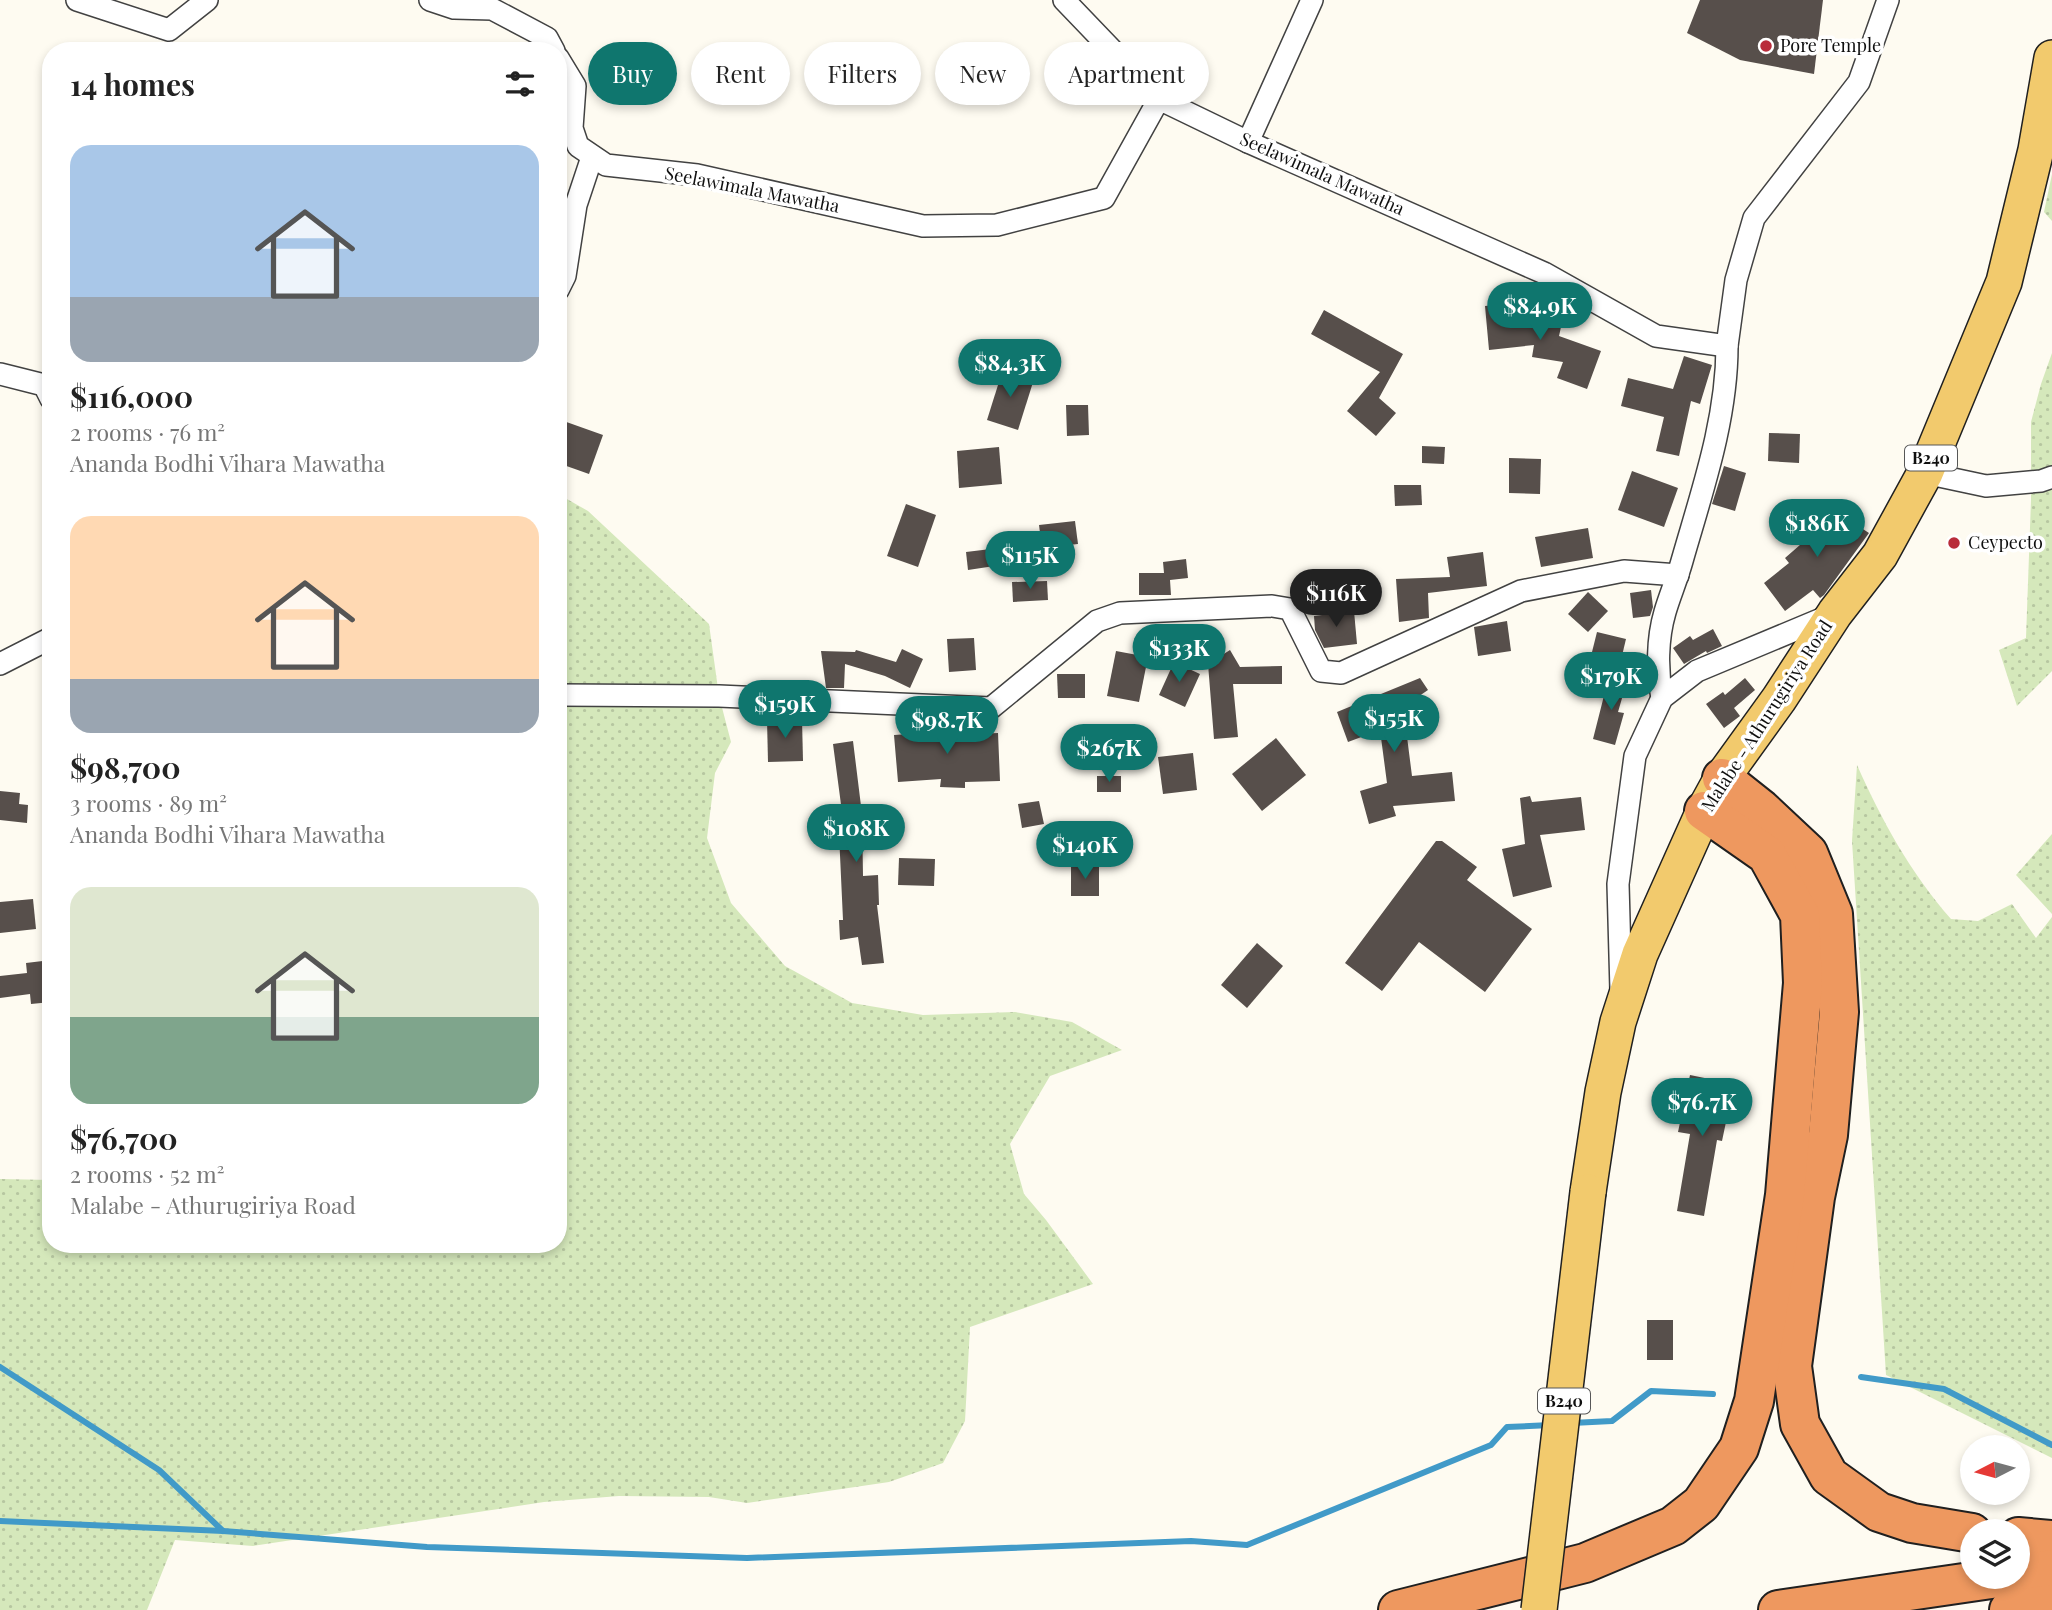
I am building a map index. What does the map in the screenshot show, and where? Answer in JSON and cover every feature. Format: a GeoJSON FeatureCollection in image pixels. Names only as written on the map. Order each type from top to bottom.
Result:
{"type":"FeatureCollection","features":[{"type":"Feature","properties":{"kind":"highway"},"geometry":{"type":"LineString","coordinates":[[1713,794],[1761,810],[1808,853],[1833,914],[1839,1012],[1828,1135],[1815,1197],[1793,1366],[1800,1424],[1829,1476],[1880,1512],[1912,1523],[1960,1531]]}},
{"type":"Feature","properties":{"kind":"highway"},"geometry":{"type":"LineString","coordinates":[[1398,1610],[1585,1563],[1673,1526],[1701,1504],[1739,1448],[1754,1401],[1785,1195],[1803,983],[1800,915],[1767,855],[1713,794]]}},
{"type":"Feature","properties":{"kind":"highway"},"geometry":{"type":"LineString","coordinates":[[2030,1538],[2052,1540]]}},
{"type":"Feature","properties":{"kind":"highway"},"geometry":{"type":"LineString","coordinates":[[2030,1573],[2052,1569]]}},
{"type":"Feature","properties":{"kind":"highway"},"geometry":{"type":"LineString","coordinates":[[1778,1610],[1960,1584]]}},
{"type":"Feature","properties":{"kind":"highway"},"geometry":{"type":"LineString","coordinates":[[2010,1610],[2052,1604]]}},
{"type":"Feature","properties":{"kind":"main road","name":"Malabe - Athurugiriya Road"},"geometry":{"type":"LineString","coordinates":[[1539,1610],[1588,1192],[1604,1092],[1622,1007],[1640,954],[1713,794],[1835,613],[1880,555],[1924,473],[2004,282],[2035,150],[2052,58]]}},
{"type":"Feature","properties":{"kind":"street"},"geometry":{"type":"LineString","coordinates":[[77,0],[169,30],[207,0]]}},
{"type":"Feature","properties":{"kind":"street"},"geometry":{"type":"LineString","coordinates":[[430,0],[454,8],[492,9],[547,38],[549,42]]}},
{"type":"Feature","properties":{"kind":"street"},"geometry":{"type":"LineString","coordinates":[[1064,0],[1104,42]]}},
{"type":"Feature","properties":{"kind":"street"},"geometry":{"type":"LineString","coordinates":[[1248,142],[1312,0]]}},
{"type":"Feature","properties":{"kind":"street"},"geometry":{"type":"LineString","coordinates":[[1662,698],[1657,673],[1664,615],[1716,443],[1736,280],[1754,218],[1859,82],[1888,0]]}},
{"type":"Feature","properties":{"kind":"street"},"geometry":{"type":"LineString","coordinates":[[567,73],[575,86],[572,128],[585,152],[567,263]]}},
{"type":"Feature","properties":{"kind":"street","name":"Seelawimala Mawatha"},"geometry":{"type":"LineString","coordinates":[[585,152],[607,165],[697,174],[923,226],[997,225],[1104,198],[1156,105]]}},
{"type":"Feature","properties":{"kind":"street","name":"Seelawimala Mawatha"},"geometry":{"type":"LineString","coordinates":[[1171,105],[1248,142],[1544,273],[1656,336],[1727,346]]}},
{"type":"Feature","properties":{"kind":"street"},"geometry":{"type":"LineString","coordinates":[[0,374],[42,384]]}},
{"type":"Feature","properties":{"kind":"street"},"geometry":{"type":"LineString","coordinates":[[1924,473],[1986,486],[2041,481],[2052,477]]}},
{"type":"Feature","properties":{"kind":"street"},"geometry":{"type":"LineString","coordinates":[[567,695],[719,696],[991,708],[1097,621],[1120,614],[1272,606],[1290,609],[1321,671],[1341,673],[1521,591],[1624,571],[1678,575]]}},
{"type":"Feature","properties":{"kind":"street"},"geometry":{"type":"LineString","coordinates":[[1622,1007],[1618,884],[1636,757],[1662,698],[1696,671],[1835,613]]}},
{"type":"Feature","properties":{"kind":"street"},"geometry":{"type":"LineString","coordinates":[[0,664],[42,643]]}},
{"type":"Feature","properties":{"kind":"green space"},"geometry":{"type":"Polygon","coordinates":[[[2052,174],[2052,221],[2044,212],[2052,174]]]}},
{"type":"Feature","properties":{"kind":"green space"},"geometry":{"type":"Polygon","coordinates":[[[2052,353],[2052,671],[2017,706],[1999,650],[2026,638],[2031,422],[2052,353]]]}},
{"type":"Feature","properties":{"kind":"green space"},"geometry":{"type":"Polygon","coordinates":[[[567,499],[588,511],[709,624],[719,696],[731,742],[715,773],[707,838],[731,903],[785,966],[852,1003],[923,1015],[1015,1012],[1072,1022],[1122,1050],[1050,1076],[1010,1144],[1024,1194],[1093,1284],[970,1327],[965,1421],[943,1463],[889,1482],[747,1503],[709,1497],[619,1496],[544,1502],[253,1546],[175,1540],[147,1610],[0,1610],[0,1179],[42,1180],[42,1253],[567,1253],[567,499]]]}},
{"type":"Feature","properties":{"kind":"green space"},"geometry":{"type":"Polygon","coordinates":[[[1857,765],[1898,845],[1951,919],[1978,921],[2012,904],[2036,938],[2052,917],[2052,1458],[2030,1447],[2030,1435],[2006,1435],[1886,1375],[1852,841],[1857,765]]]}},
{"type":"Feature","properties":{"kind":"green space"},"geometry":{"type":"Polygon","coordinates":[[[2052,834],[2052,914],[2016,875],[2052,834]]]}},
{"type":"Feature","properties":{"kind":"building","name":"Pore Temple"},"geometry":{"type":"Polygon","coordinates":[[[1700,0],[1823,0],[1814,74],[1740,60],[1687,33],[1700,0]]]}},
{"type":"Feature","properties":{"kind":"building"},"geometry":{"type":"Polygon","coordinates":[[[1523,302],[1526,322],[1561,327],[1559,336],[1601,351],[1587,389],[1557,378],[1563,362],[1532,357],[1534,345],[1489,350],[1485,306],[1523,302]]]}},
{"type":"Feature","properties":{"kind":"building"},"geometry":{"type":"Polygon","coordinates":[[[1324,310],[1403,354],[1379,398],[1396,413],[1376,436],[1347,411],[1380,372],[1311,334],[1324,310]]]}},
{"type":"Feature","properties":{"kind":"building"},"geometry":{"type":"Polygon","coordinates":[[[1684,356],[1712,365],[1700,404],[1691,401],[1679,456],[1656,451],[1664,417],[1621,406],[1628,378],[1673,389],[1684,356]]]}},
{"type":"Feature","properties":{"kind":"building"},"geometry":{"type":"Polygon","coordinates":[[[1003,369],[1034,379],[1018,430],[987,420],[1003,369]]]}},
{"type":"Feature","properties":{"kind":"building"},"geometry":{"type":"Polygon","coordinates":[[[1066,405],[1088,405],[1089,435],[1067,436],[1066,405]]]}},
{"type":"Feature","properties":{"kind":"building"},"geometry":{"type":"Polygon","coordinates":[[[567,422],[603,435],[589,474],[567,466],[567,422]]]}},
{"type":"Feature","properties":{"kind":"building"},"geometry":{"type":"Polygon","coordinates":[[[1769,433],[1800,434],[1799,463],[1768,461],[1769,433]]]}},
{"type":"Feature","properties":{"kind":"building"},"geometry":{"type":"Polygon","coordinates":[[[1422,446],[1445,447],[1444,464],[1422,463],[1422,446]]]}},
{"type":"Feature","properties":{"kind":"building"},"geometry":{"type":"Polygon","coordinates":[[[999,447],[1002,484],[959,488],[957,451],[999,447]]]}},
{"type":"Feature","properties":{"kind":"building"},"geometry":{"type":"Polygon","coordinates":[[[1509,458],[1541,459],[1540,494],[1509,493],[1509,458]]]}},
{"type":"Feature","properties":{"kind":"building"},"geometry":{"type":"Polygon","coordinates":[[[1724,466],[1746,473],[1735,511],[1712,504],[1724,466]]]}},
{"type":"Feature","properties":{"kind":"building"},"geometry":{"type":"Polygon","coordinates":[[[1632,471],[1678,488],[1664,527],[1618,510],[1632,471]]]}},
{"type":"Feature","properties":{"kind":"building"},"geometry":{"type":"Polygon","coordinates":[[[1394,485],[1421,485],[1422,505],[1395,506],[1394,485]]]}},
{"type":"Feature","properties":{"kind":"building"},"geometry":{"type":"Polygon","coordinates":[[[906,504],[936,515],[918,567],[887,556],[906,504]]]}},
{"type":"Feature","properties":{"kind":"building"},"geometry":{"type":"Polygon","coordinates":[[[1824,504],[1869,533],[1824,595],[1820,598],[1813,590],[1785,611],[1764,583],[1789,563],[1785,558],[1816,531],[1810,527],[1824,504]]]}},
{"type":"Feature","properties":{"kind":"building"},"geometry":{"type":"Polygon","coordinates":[[[1075,521],[1078,544],[1042,548],[1039,525],[1075,521]]]}},
{"type":"Feature","properties":{"kind":"building"},"geometry":{"type":"Polygon","coordinates":[[[1588,528],[1593,558],[1541,567],[1535,537],[1588,528]]]}},
{"type":"Feature","properties":{"kind":"building"},"geometry":{"type":"Polygon","coordinates":[[[999,548],[1001,565],[968,570],[966,552],[999,548]]]}},
{"type":"Feature","properties":{"kind":"building"},"geometry":{"type":"Polygon","coordinates":[[[1483,552],[1487,586],[1428,593],[1429,618],[1399,622],[1396,579],[1450,577],[1447,557],[1483,552]]]}},
{"type":"Feature","properties":{"kind":"building"},"geometry":{"type":"Polygon","coordinates":[[[1186,559],[1188,578],[1170,580],[1171,595],[1139,595],[1139,573],[1164,573],[1163,562],[1186,559]]]}},
{"type":"Feature","properties":{"kind":"building"},"geometry":{"type":"Polygon","coordinates":[[[1047,581],[1048,600],[1013,602],[1012,582],[1047,581]]]}},
{"type":"Feature","properties":{"kind":"building"},"geometry":{"type":"Polygon","coordinates":[[[1651,590],[1653,607],[1650,616],[1633,618],[1630,593],[1651,590]]]}},
{"type":"Feature","properties":{"kind":"building"},"geometry":{"type":"Polygon","coordinates":[[[1588,592],[1608,611],[1588,632],[1568,614],[1588,592]]]}},
{"type":"Feature","properties":{"kind":"building"},"geometry":{"type":"Polygon","coordinates":[[[1354,611],[1357,644],[1324,648],[1315,630],[1314,616],[1354,611]]]}},
{"type":"Feature","properties":{"kind":"building"},"geometry":{"type":"Polygon","coordinates":[[[1507,621],[1511,651],[1478,656],[1474,627],[1507,621]]]}},
{"type":"Feature","properties":{"kind":"building"},"geometry":{"type":"Polygon","coordinates":[[[1713,629],[1722,646],[1707,653],[1706,651],[1684,664],[1673,648],[1690,636],[1693,640],[1713,629]]]}},
{"type":"Feature","properties":{"kind":"building"},"geometry":{"type":"Polygon","coordinates":[[[1597,632],[1626,639],[1620,664],[1591,656],[1597,632]]]}},
{"type":"Feature","properties":{"kind":"building"},"geometry":{"type":"Polygon","coordinates":[[[974,638],[976,670],[949,672],[947,639],[974,638]]]}},
{"type":"Feature","properties":{"kind":"building"},"geometry":{"type":"Polygon","coordinates":[[[902,649],[923,659],[910,688],[885,676],[845,664],[844,688],[826,688],[821,651],[856,650],[896,662],[902,649]]]}},
{"type":"Feature","properties":{"kind":"building"},"geometry":{"type":"Polygon","coordinates":[[[1230,650],[1240,667],[1282,666],[1282,684],[1233,684],[1238,737],[1214,739],[1208,664],[1230,650]]]}},
{"type":"Feature","properties":{"kind":"building"},"geometry":{"type":"Polygon","coordinates":[[[1116,651],[1148,657],[1139,702],[1107,696],[1116,651]]]}},
{"type":"Feature","properties":{"kind":"building"},"geometry":{"type":"Polygon","coordinates":[[[1174,662],[1200,674],[1185,707],[1159,695],[1174,662]]]}},
{"type":"Feature","properties":{"kind":"building"},"geometry":{"type":"Polygon","coordinates":[[[1057,674],[1085,674],[1085,698],[1058,698],[1057,674]]]}},
{"type":"Feature","properties":{"kind":"building"},"geometry":{"type":"Polygon","coordinates":[[[1609,676],[1627,681],[1618,712],[1624,713],[1615,745],[1593,739],[1609,676]]]}},
{"type":"Feature","properties":{"kind":"building"},"geometry":{"type":"Polygon","coordinates":[[[1420,678],[1428,690],[1400,709],[1405,721],[1412,776],[1452,772],[1455,801],[1393,806],[1396,816],[1369,824],[1360,791],[1387,783],[1380,730],[1348,742],[1337,712],[1420,678]]]}},
{"type":"Feature","properties":{"kind":"building"},"geometry":{"type":"Polygon","coordinates":[[[1745,678],[1755,690],[1734,708],[1740,716],[1724,728],[1706,704],[1723,692],[1725,695],[1745,678]]]}},
{"type":"Feature","properties":{"kind":"building"},"geometry":{"type":"Polygon","coordinates":[[[923,718],[950,719],[951,735],[998,733],[1000,781],[965,782],[965,788],[940,787],[941,779],[898,782],[894,735],[924,733],[923,718]]]}},
{"type":"Feature","properties":{"kind":"building"},"geometry":{"type":"Polygon","coordinates":[[[802,719],[803,761],[768,762],[767,720],[802,719]]]}},
{"type":"Feature","properties":{"kind":"building"},"geometry":{"type":"Polygon","coordinates":[[[1066,735],[1086,736],[1087,758],[1065,757],[1066,735]]]}},
{"type":"Feature","properties":{"kind":"building"},"geometry":{"type":"Polygon","coordinates":[[[1276,738],[1306,775],[1262,811],[1232,774],[1276,738]]]}},
{"type":"Feature","properties":{"kind":"building"},"geometry":{"type":"Polygon","coordinates":[[[853,741],[862,814],[863,876],[878,875],[877,905],[884,963],[862,965],[858,937],[840,940],[839,920],[843,920],[838,812],[842,812],[833,744],[853,741]]]}},
{"type":"Feature","properties":{"kind":"building"},"geometry":{"type":"Polygon","coordinates":[[[1193,753],[1197,790],[1163,794],[1158,757],[1193,753]]]}},
{"type":"Feature","properties":{"kind":"building"},"geometry":{"type":"Polygon","coordinates":[[[1097,776],[1121,776],[1121,792],[1097,792],[1097,776]]]}},
{"type":"Feature","properties":{"kind":"building"},"geometry":{"type":"Polygon","coordinates":[[[0,791],[20,793],[19,804],[28,805],[27,823],[0,820],[0,791]]]}},
{"type":"Feature","properties":{"kind":"building"},"geometry":{"type":"Polygon","coordinates":[[[1530,796],[1532,802],[1581,797],[1585,830],[1540,835],[1552,887],[1513,897],[1502,849],[1525,844],[1520,798],[1530,796]]]}},
{"type":"Feature","properties":{"kind":"building"},"geometry":{"type":"Polygon","coordinates":[[[1039,801],[1044,824],[1022,828],[1018,804],[1039,801]]]}},
{"type":"Feature","properties":{"kind":"building"},"geometry":{"type":"Polygon","coordinates":[[[1436,841],[1442,841],[1477,867],[1467,880],[1532,929],[1485,992],[1419,942],[1382,991],[1345,963],[1436,841]]]}},
{"type":"Feature","properties":{"kind":"building"},"geometry":{"type":"Polygon","coordinates":[[[899,858],[935,859],[934,886],[898,885],[899,858]]]}},
{"type":"Feature","properties":{"kind":"building"},"geometry":{"type":"Polygon","coordinates":[[[1099,865],[1099,896],[1071,896],[1071,866],[1099,865]]]}},
{"type":"Feature","properties":{"kind":"building"},"geometry":{"type":"Polygon","coordinates":[[[33,899],[36,929],[0,933],[0,902],[33,899]]]}},
{"type":"Feature","properties":{"kind":"building"},"geometry":{"type":"Polygon","coordinates":[[[1257,943],[1283,966],[1247,1008],[1221,985],[1257,943]]]}},
{"type":"Feature","properties":{"kind":"building"},"geometry":{"type":"Polygon","coordinates":[[[42,961],[42,1003],[31,1004],[30,994],[0,998],[0,976],[27,973],[26,963],[42,961]]]}},
{"type":"Feature","properties":{"kind":"building"},"geometry":{"type":"Polygon","coordinates":[[[1690,1075],[1734,1084],[1722,1141],[1717,1140],[1704,1216],[1677,1211],[1690,1134],[1678,1132],[1690,1075]]]}},
{"type":"Feature","properties":{"kind":"building"},"geometry":{"type":"Polygon","coordinates":[[[1647,1320],[1673,1320],[1673,1360],[1647,1360],[1647,1320]]]}},
{"type":"Feature","properties":{"kind":"waterway"},"geometry":{"type":"LineString","coordinates":[[0,1367],[159,1470],[223,1531]]}},
{"type":"Feature","properties":{"kind":"waterway"},"geometry":{"type":"LineString","coordinates":[[1861,1377],[1944,1389],[2052,1445]]}},
{"type":"Feature","properties":{"kind":"waterway"},"geometry":{"type":"LineString","coordinates":[[1572,1423],[1612,1421],[1651,1391],[1713,1394]]}},
{"type":"Feature","properties":{"kind":"waterway"},"geometry":{"type":"LineString","coordinates":[[0,1521],[223,1531],[427,1547],[747,1558],[1191,1541],[1247,1545],[1491,1445],[1507,1427],[1551,1425]]}},
{"type":"Feature","properties":{"kind":"place","name":"Pore Temple"},"geometry":{"type":"Point","coordinates":[1766,46]}},
{"type":"Feature","properties":{"kind":"place","name":"Ceypecto"},"geometry":{"type":"Point","coordinates":[1954,543]}}]}
